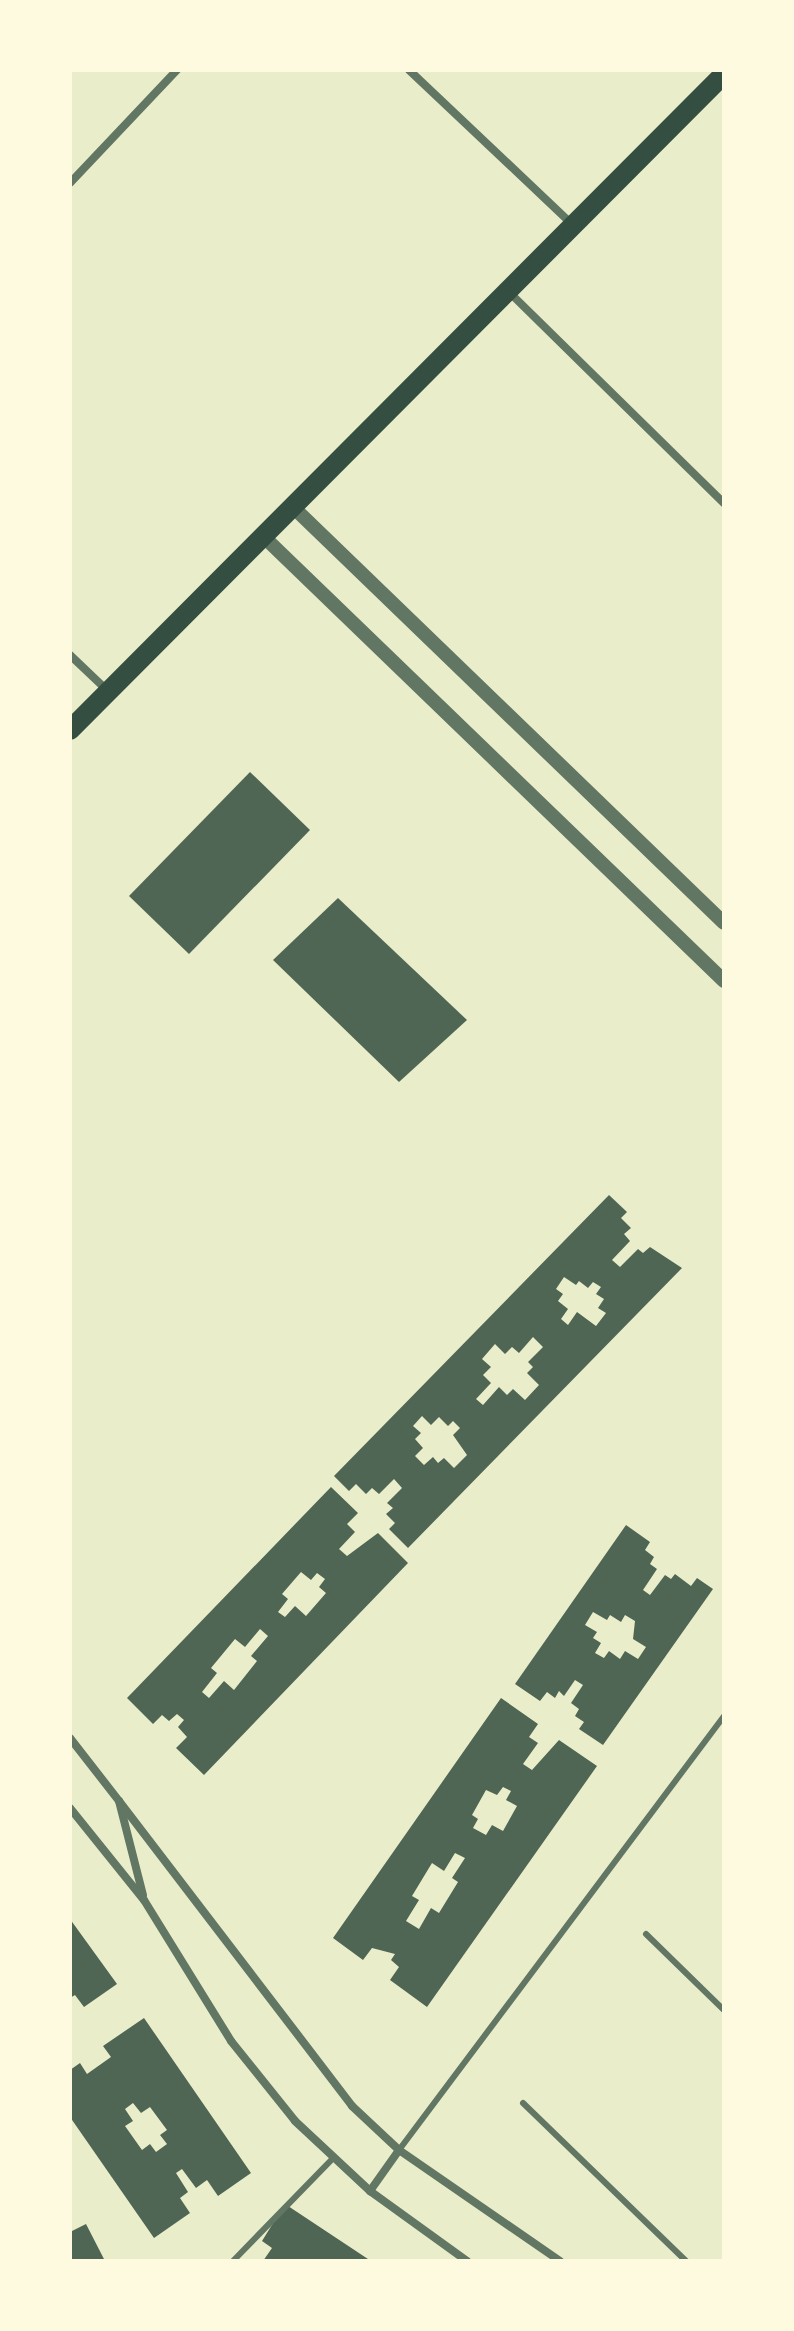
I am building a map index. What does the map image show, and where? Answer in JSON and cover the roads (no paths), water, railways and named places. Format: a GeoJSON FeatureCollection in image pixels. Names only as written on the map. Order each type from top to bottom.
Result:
{"type":"FeatureCollection","features":[{"type":"Feature","properties":{"kind":"main road"},"geometry":{"type":"LineString","coordinates":[[70,730],[573,225],[721,83]]}},
{"type":"Feature","properties":{"kind":"street"},"geometry":{"type":"LineString","coordinates":[[70,183],[177,70]]}},
{"type":"Feature","properties":{"kind":"street"},"geometry":{"type":"LineString","coordinates":[[409,70],[573,225]]}},
{"type":"Feature","properties":{"kind":"street"},"geometry":{"type":"LineString","coordinates":[[508,291],[724,503]]}},
{"type":"Feature","properties":{"kind":"street"},"geometry":{"type":"LineString","coordinates":[[292,506],[724,923]]}},
{"type":"Feature","properties":{"kind":"street"},"geometry":{"type":"LineString","coordinates":[[262,535],[724,981]]}},
{"type":"Feature","properties":{"kind":"street"},"geometry":{"type":"LineString","coordinates":[[70,655],[108,691]]}},
{"type":"Feature","properties":{"kind":"street"},"geometry":{"type":"LineString","coordinates":[[70,1738],[352,2106],[399,2150],[560,2261]]}},
{"type":"Feature","properties":{"kind":"street"},"geometry":{"type":"LineString","coordinates":[[119,1801],[144,1900]]}},
{"type":"Feature","properties":{"kind":"street"},"geometry":{"type":"LineString","coordinates":[[70,1808],[144,1900],[231,2041],[295,2121],[370,2191],[467,2261]]}},
{"type":"Feature","properties":{"kind":"street"},"geometry":{"type":"LineString","coordinates":[[370,2191],[399,2150]]}},
{"type":"Feature","properties":{"kind":"lane"},"geometry":{"type":"LineString","coordinates":[[399,2150],[724,1716]]}},
{"type":"Feature","properties":{"kind":"lane"},"geometry":{"type":"LineString","coordinates":[[646,1934],[724,2010]]}},
{"type":"Feature","properties":{"kind":"lane"},"geometry":{"type":"LineString","coordinates":[[523,2103],[686,2261]]}},
{"type":"Feature","properties":{"kind":"lane"},"geometry":{"type":"LineString","coordinates":[[233,2261],[334,2157]]}}]}
